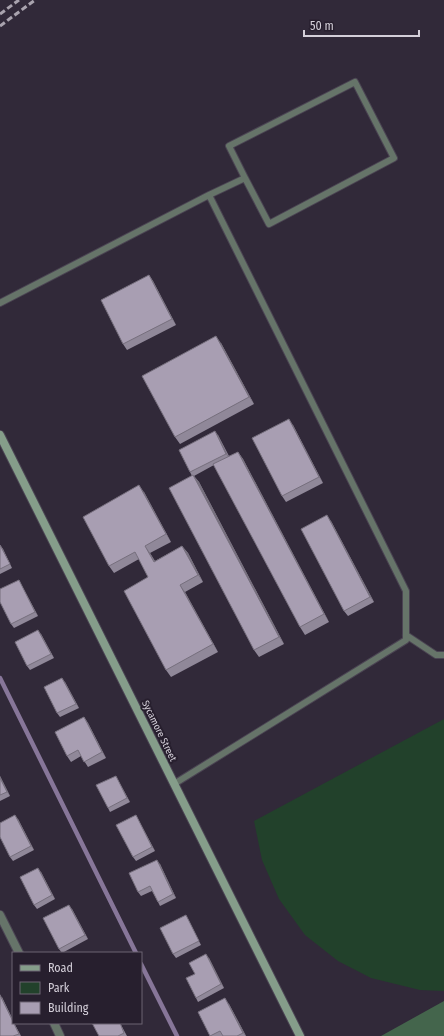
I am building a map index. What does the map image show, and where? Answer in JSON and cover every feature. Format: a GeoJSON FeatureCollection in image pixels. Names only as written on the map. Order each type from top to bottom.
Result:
{"type":"FeatureCollection","features":[{"type":"Feature","properties":{"kind":"street","name":"Sycamore Street"},"geometry":{"type":"LineString","coordinates":[[0,435],[300,1036]]}},
{"type":"Feature","properties":{"kind":"street"},"geometry":{"type":"LineString","coordinates":[[0,915],[18,952]]}},
{"type":"Feature","properties":{"kind":"street"},"geometry":{"type":"LineString","coordinates":[[54,1024],[60,1036]]}},
{"type":"Feature","properties":{"kind":"lane"},"geometry":{"type":"LineString","coordinates":[[355,82],[394,158],[269,224],[245,178],[229,146],[355,82]]}},
{"type":"Feature","properties":{"kind":"lane"},"geometry":{"type":"LineString","coordinates":[[0,303],[209,195],[245,178]]}},
{"type":"Feature","properties":{"kind":"lane"},"geometry":{"type":"LineString","coordinates":[[174,784],[406,640],[406,590],[209,195]]}},
{"type":"Feature","properties":{"kind":"lane"},"geometry":{"type":"LineString","coordinates":[[406,634],[436,655],[444,655]]}},
{"type":"Feature","properties":{"kind":"green space"},"geometry":{"type":"Polygon","coordinates":[[[444,719],[444,991],[420,990],[371,978],[338,961],[305,935],[279,899],[262,860],[254,821],[444,719]]]}},
{"type":"Feature","properties":{"kind":"green space"},"geometry":{"type":"Polygon","coordinates":[[[444,1001],[444,1036],[381,1036],[444,1001]]]}},
{"type":"Feature","properties":{"kind":"building"},"geometry":{"type":"Polygon","coordinates":[[[149,275],[172,319],[123,344],[101,300],[149,275]]]}},
{"type":"Feature","properties":{"kind":"building"},"geometry":{"type":"Polygon","coordinates":[[[216,336],[249,397],[175,437],[142,376],[216,336]]]}},
{"type":"Feature","properties":{"kind":"building"},"geometry":{"type":"Polygon","coordinates":[[[289,419],[319,477],[282,496],[252,438],[289,419]]]}},
{"type":"Feature","properties":{"kind":"building"},"geometry":{"type":"Polygon","coordinates":[[[215,431],[226,454],[190,472],[179,450],[215,431]]]}},
{"type":"Feature","properties":{"kind":"building"},"geometry":{"type":"Polygon","coordinates":[[[238,452],[324,614],[300,627],[213,464],[238,452]]]}},
{"type":"Feature","properties":{"kind":"building"},"geometry":{"type":"Polygon","coordinates":[[[193,475],[279,637],[254,650],[169,488],[193,475]]]}},
{"type":"Feature","properties":{"kind":"building"},"geometry":{"type":"Polygon","coordinates":[[[139,485],[166,534],[145,546],[154,562],[182,546],[198,575],[180,585],[213,644],[166,670],[124,591],[148,577],[135,552],[109,566],[83,517],[139,485]]]}},
{"type":"Feature","properties":{"kind":"building"},"geometry":{"type":"Polygon","coordinates":[[[327,515],[370,597],[344,611],[301,529],[327,515]]]}},
{"type":"Feature","properties":{"kind":"building"},"geometry":{"type":"Polygon","coordinates":[[[0,545],[10,564],[0,569],[0,545]]]}},
{"type":"Feature","properties":{"kind":"building"},"geometry":{"type":"Polygon","coordinates":[[[19,580],[35,612],[11,624],[0,602],[0,589],[19,580]]]}},
{"type":"Feature","properties":{"kind":"building"},"geometry":{"type":"Polygon","coordinates":[[[38,630],[51,654],[27,666],[15,642],[38,630]]]}},
{"type":"Feature","properties":{"kind":"building"},"geometry":{"type":"Polygon","coordinates":[[[62,678],[76,704],[57,713],[44,687],[62,678]]]}},
{"type":"Feature","properties":{"kind":"building"},"geometry":{"type":"Polygon","coordinates":[[[84,717],[102,752],[84,762],[78,750],[67,756],[55,732],[84,717]]]}},
{"type":"Feature","properties":{"kind":"building"},"geometry":{"type":"Polygon","coordinates":[[[116,776],[127,798],[108,808],[96,785],[116,776]]]}},
{"type":"Feature","properties":{"kind":"building"},"geometry":{"type":"Polygon","coordinates":[[[0,778],[7,792],[0,795],[0,778]]]}},
{"type":"Feature","properties":{"kind":"building"},"geometry":{"type":"Polygon","coordinates":[[[15,815],[31,846],[10,857],[0,837],[0,823],[15,815]]]}},
{"type":"Feature","properties":{"kind":"building"},"geometry":{"type":"Polygon","coordinates":[[[136,815],[152,847],[133,857],[116,825],[136,815]]]}},
{"type":"Feature","properties":{"kind":"building"},"geometry":{"type":"Polygon","coordinates":[[[157,860],[173,894],[158,902],[150,886],[138,892],[129,873],[157,860]]]}},
{"type":"Feature","properties":{"kind":"building"},"geometry":{"type":"Polygon","coordinates":[[[38,868],[52,895],[34,905],[20,877],[38,868]]]}},
{"type":"Feature","properties":{"kind":"building"},"geometry":{"type":"Polygon","coordinates":[[[69,905],[85,935],[59,949],[43,918],[69,905]]]}},
{"type":"Feature","properties":{"kind":"building"},"geometry":{"type":"Polygon","coordinates":[[[186,915],[199,941],[173,954],[160,928],[186,915]]]}},
{"type":"Feature","properties":{"kind":"building"},"geometry":{"type":"Polygon","coordinates":[[[206,954],[221,984],[196,998],[186,978],[195,974],[189,963],[206,954]]]}},
{"type":"Feature","properties":{"kind":"building"},"geometry":{"type":"Polygon","coordinates":[[[0,995],[12,1020],[12,1024],[14,1024],[19,1034],[13,1036],[0,1036],[0,995]]]}},
{"type":"Feature","properties":{"kind":"building"},"geometry":{"type":"Polygon","coordinates":[[[225,998],[243,1033],[237,1036],[223,1036],[220,1031],[210,1036],[198,1012],[225,998]]]}},
{"type":"Feature","properties":{"kind":"building"},"geometry":{"type":"Polygon","coordinates":[[[93,1024],[120,1024],[124,1033],[118,1036],[99,1036],[93,1024]]]}},
{"type":"Feature","properties":{"kind":"waterway"},"geometry":{"type":"LineString","coordinates":[[0,678],[136,952]]}},
{"type":"Feature","properties":{"kind":"waterway"},"geometry":{"type":"LineString","coordinates":[[142,966],[177,1036]]}},
{"type":"Feature","properties":{"kind":"railway"},"geometry":{"type":"LineString","coordinates":[[0,14],[19,0]]}},
{"type":"Feature","properties":{"kind":"railway"},"geometry":{"type":"LineString","coordinates":[[0,26],[35,0]]}}]}
